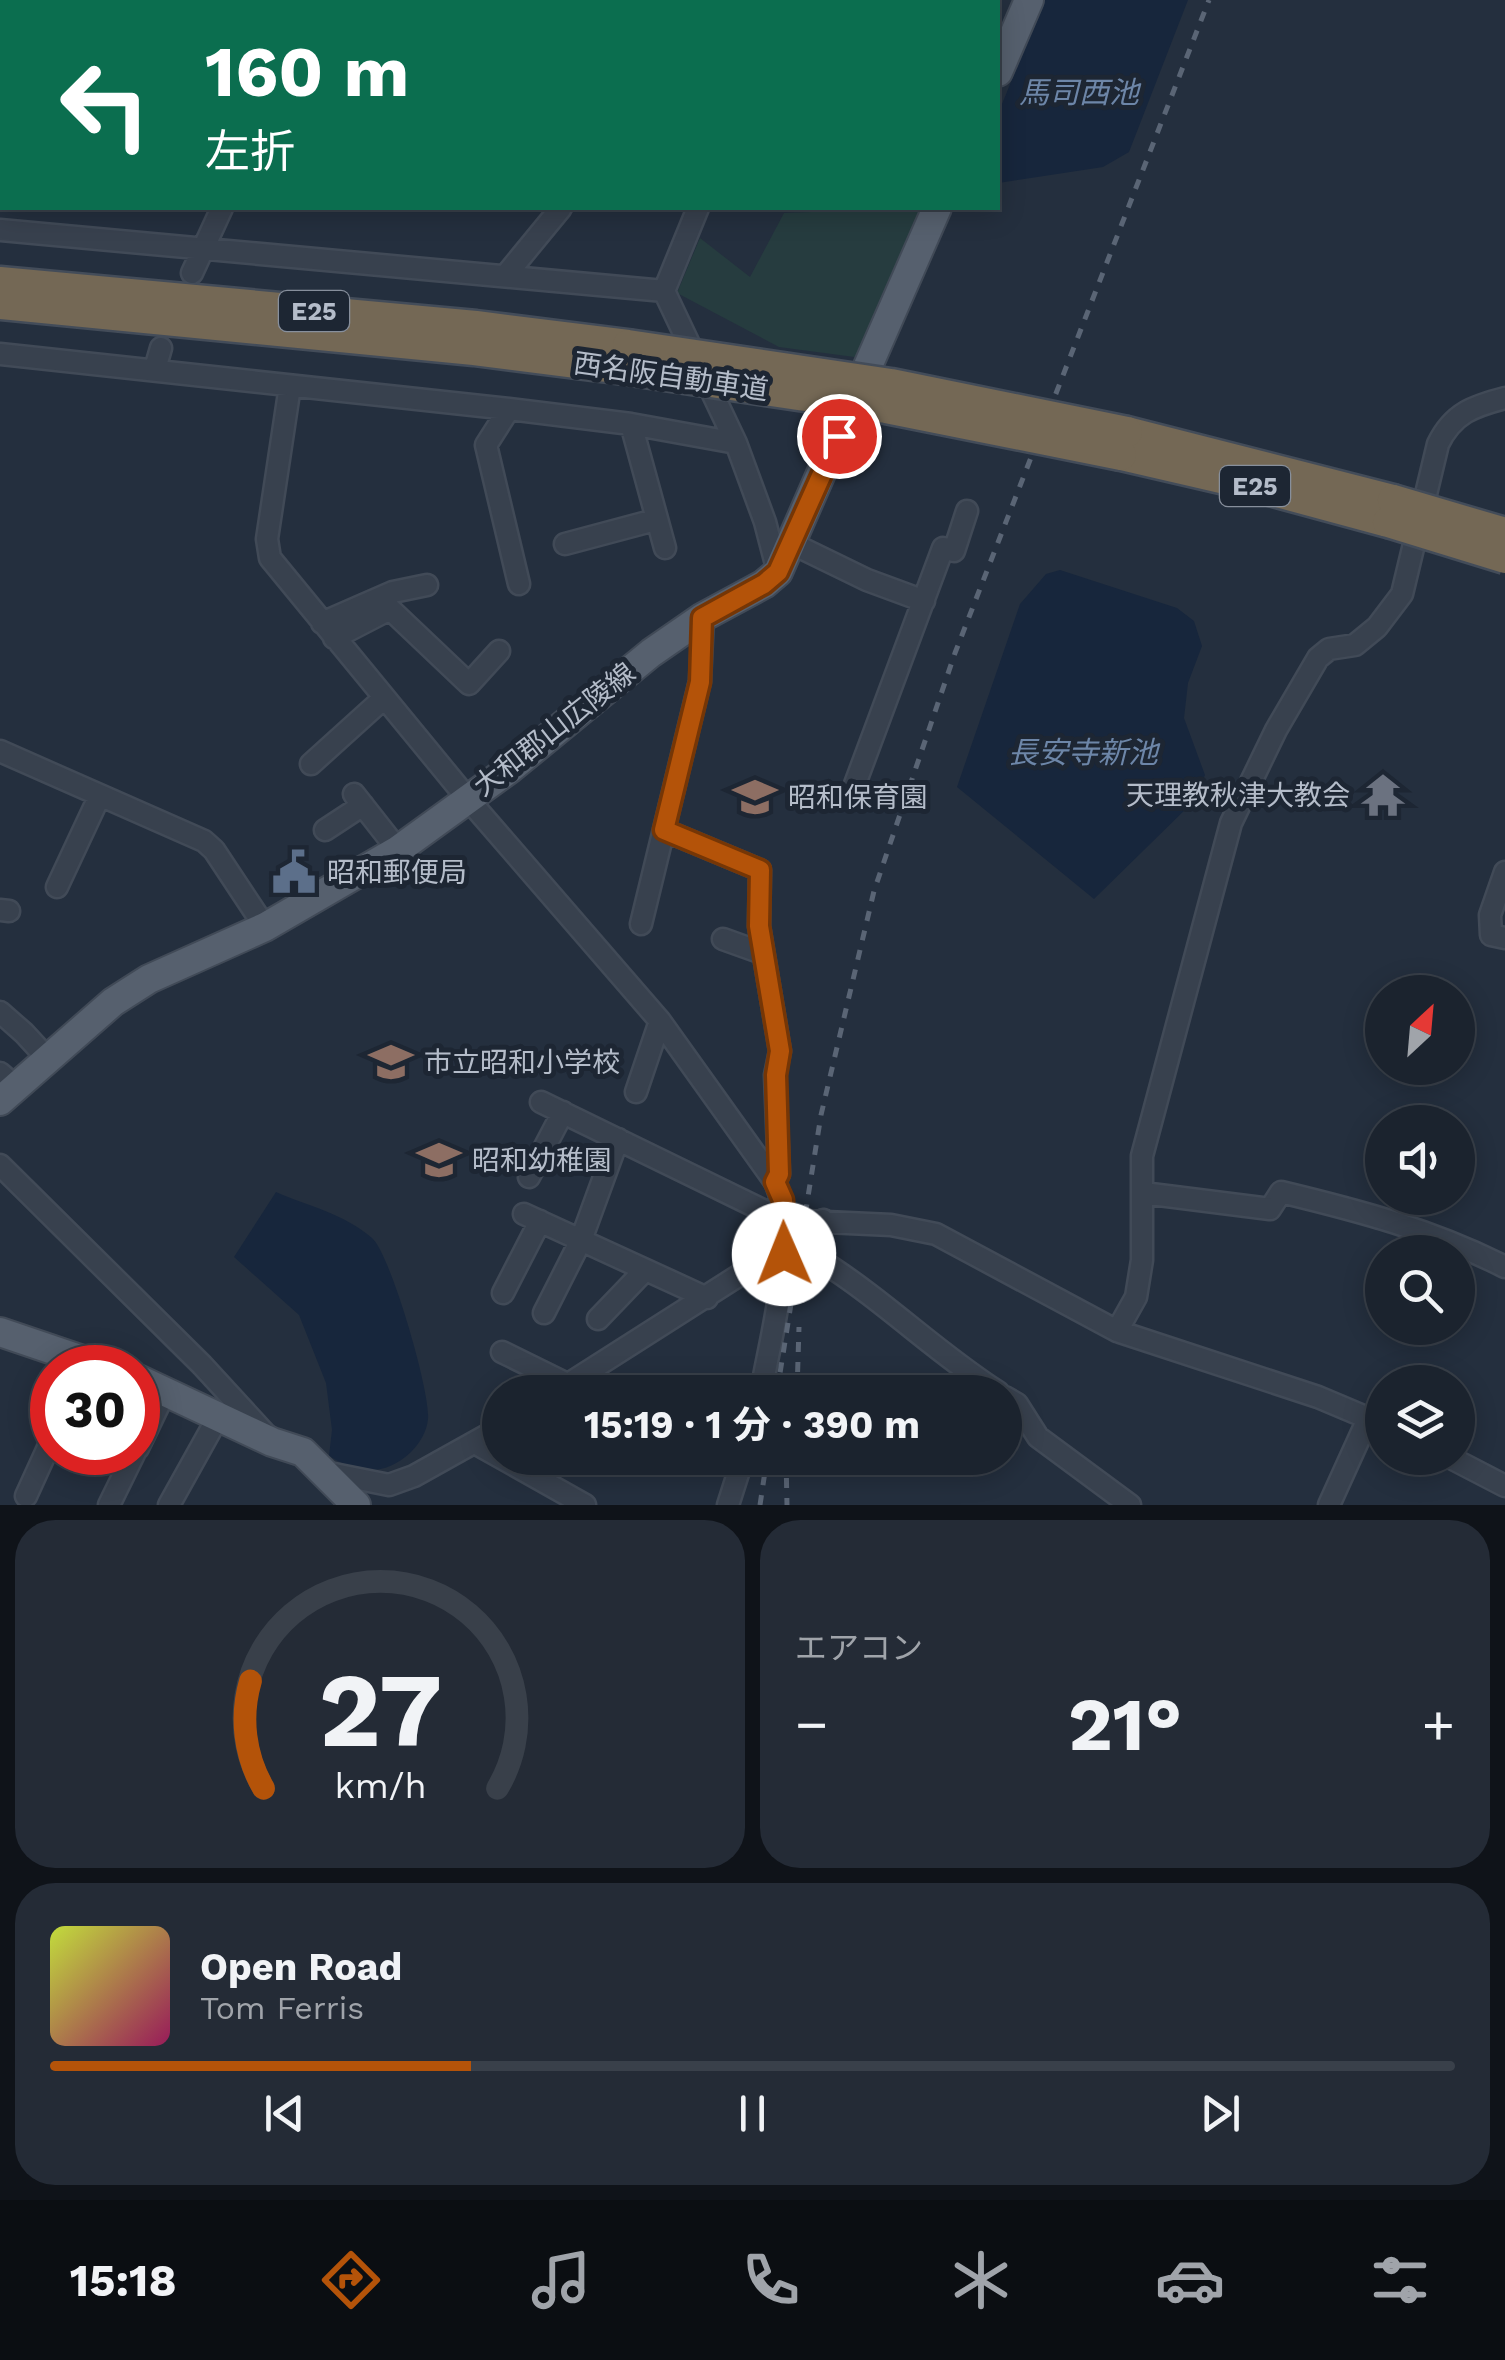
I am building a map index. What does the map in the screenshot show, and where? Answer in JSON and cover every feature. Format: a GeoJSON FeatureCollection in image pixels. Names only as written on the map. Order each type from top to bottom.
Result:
{"type":"FeatureCollection","features":[{"type":"Feature","properties":{"kind":"highway","name":"西名阪自動車道"},"geometry":{"type":"LineString","coordinates":[[0,282],[476,326],[886,408],[1124,444],[1255,486],[1505,533]]}},
{"type":"Feature","properties":{"kind":"highway","name":"西名阪自動車道"},"geometry":{"type":"LineString","coordinates":[[0,304],[474,350],[626,357]]}},
{"type":"Feature","properties":{"kind":"highway","name":"西名阪自動車道"},"geometry":{"type":"LineString","coordinates":[[1390,511],[1505,558]]}},
{"type":"Feature","properties":{"kind":"main road"},"geometry":{"type":"LineString","coordinates":[[1000,67],[1029,0]]}},
{"type":"Feature","properties":{"kind":"main road","name":"大和郡山広陵線"},"geometry":{"type":"LineString","coordinates":[[5,1087],[47,1058],[113,1002],[149,980],[265,928],[398,850],[512,768],[652,653],[778,572],[936,210]]}},
{"type":"Feature","properties":{"kind":"main road"},"geometry":{"type":"LineString","coordinates":[[0,1332],[36,1345]]}},
{"type":"Feature","properties":{"kind":"main road"},"geometry":{"type":"LineString","coordinates":[[160,1389],[272,1442],[303,1452],[356,1505]]}},
{"type":"Feature","properties":{"kind":"street"},"geometry":{"type":"LineString","coordinates":[[192,273],[221,210]]}},
{"type":"Feature","properties":{"kind":"street"},"geometry":{"type":"LineString","coordinates":[[506,275],[559,210]]}},
{"type":"Feature","properties":{"kind":"street"},"geometry":{"type":"LineString","coordinates":[[697,210],[664,292],[736,442],[765,522],[778,572]]}},
{"type":"Feature","properties":{"kind":"street"},"geometry":{"type":"LineString","coordinates":[[0,230],[664,292]]}},
{"type":"Feature","properties":{"kind":"street"},"geometry":{"type":"LineString","coordinates":[[0,354],[158,358],[290,386],[631,424],[736,442]]}},
{"type":"Feature","properties":{"kind":"street"},"geometry":{"type":"LineString","coordinates":[[290,386],[267,546],[270,558],[467,798],[660,1021],[775,1182],[783,1200],[784,1254],[765,1375]]}},
{"type":"Feature","properties":{"kind":"street"},"geometry":{"type":"LineString","coordinates":[[1117,1331],[1136,1297],[1142,1260],[1142,1156],[1232,823],[1276,730],[1318,658],[1330,650],[1355,645],[1377,627],[1402,594],[1438,444],[1446,426],[1458,414],[1505,398]]}},
{"type":"Feature","properties":{"kind":"street"},"geometry":{"type":"LineString","coordinates":[[509,409],[486,445],[519,584]]}},
{"type":"Feature","properties":{"kind":"street"},"geometry":{"type":"LineString","coordinates":[[631,424],[664,548]]}},
{"type":"Feature","properties":{"kind":"street"},"geometry":{"type":"LineString","coordinates":[[855,784],[943,548],[954,551],[967,511]]}},
{"type":"Feature","properties":{"kind":"street"},"geometry":{"type":"LineString","coordinates":[[565,544],[655,520]]}},
{"type":"Feature","properties":{"kind":"street"},"geometry":{"type":"LineString","coordinates":[[793,544],[867,580],[924,601]]}},
{"type":"Feature","properties":{"kind":"street"},"geometry":{"type":"LineString","coordinates":[[328,631],[393,592],[427,585]]}},
{"type":"Feature","properties":{"kind":"street"},"geometry":{"type":"LineString","coordinates":[[328,631],[390,609],[469,684],[499,651]]}},
{"type":"Feature","properties":{"kind":"street"},"geometry":{"type":"LineString","coordinates":[[641,924],[700,682],[702,618]]}},
{"type":"Feature","properties":{"kind":"street"},"geometry":{"type":"LineString","coordinates":[[310,764],[384,698]]}},
{"type":"Feature","properties":{"kind":"street"},"geometry":{"type":"LineString","coordinates":[[0,751],[204,841],[214,850],[265,928]]}},
{"type":"Feature","properties":{"kind":"street"},"geometry":{"type":"LineString","coordinates":[[57,888],[100,795]]}},
{"type":"Feature","properties":{"kind":"street"},"geometry":{"type":"LineString","coordinates":[[325,830],[359,800],[398,850]]}},
{"type":"Feature","properties":{"kind":"street"},"geometry":{"type":"LineString","coordinates":[[664,830],[760,870],[759,926],[780,1051],[776,1075],[779,1174],[775,1182]]}},
{"type":"Feature","properties":{"kind":"street"},"geometry":{"type":"LineString","coordinates":[[1505,872],[1490,916],[1492,935],[1505,938]]}},
{"type":"Feature","properties":{"kind":"street"},"geometry":{"type":"LineString","coordinates":[[723,939],[762,953]]}},
{"type":"Feature","properties":{"kind":"street"},"geometry":{"type":"LineString","coordinates":[[0,1012],[47,1058]]}},
{"type":"Feature","properties":{"kind":"street"},"geometry":{"type":"LineString","coordinates":[[636,1092],[660,1021]]}},
{"type":"Feature","properties":{"kind":"street"},"geometry":{"type":"LineString","coordinates":[[541,1102],[783,1220],[891,1224],[936,1234],[1117,1331],[1318,1397],[1365,1416]]}},
{"type":"Feature","properties":{"kind":"street"},"geometry":{"type":"LineString","coordinates":[[528,1178],[563,1112]]}},
{"type":"Feature","properties":{"kind":"street"},"geometry":{"type":"LineString","coordinates":[[544,1313],[581,1240],[618,1139]]}},
{"type":"Feature","properties":{"kind":"street"},"geometry":{"type":"LineString","coordinates":[[0,1165],[202,1365],[272,1442]]}},
{"type":"Feature","properties":{"kind":"street"},"geometry":{"type":"LineString","coordinates":[[1143,1193],[1270,1209],[1281,1192],[1452,1240],[1505,1267]]}},
{"type":"Feature","properties":{"kind":"street"},"geometry":{"type":"LineString","coordinates":[[503,1293],[532,1218],[707,1298]]}},
{"type":"Feature","properties":{"kind":"street"},"geometry":{"type":"LineString","coordinates":[[824,1220],[818,1259],[854,1281],[928,1344],[973,1375]]}},
{"type":"Feature","properties":{"kind":"street"},"geometry":{"type":"LineString","coordinates":[[584,1375],[760,1262],[784,1254]]}},
{"type":"Feature","properties":{"kind":"street"},"geometry":{"type":"LineString","coordinates":[[598,1319],[646,1270]]}},
{"type":"Feature","properties":{"kind":"street"},"geometry":{"type":"LineString","coordinates":[[502,1352],[539,1375]]}},
{"type":"Feature","properties":{"kind":"street"},"geometry":{"type":"LineString","coordinates":[[160,1402],[165,1392]]}},
{"type":"Feature","properties":{"kind":"street"},"geometry":{"type":"LineString","coordinates":[[1022,1413],[1038,1437],[1130,1505]]}},
{"type":"Feature","properties":{"kind":"street"},"geometry":{"type":"LineString","coordinates":[[169,1505],[218,1417]]}},
{"type":"Feature","properties":{"kind":"street"},"geometry":{"type":"LineString","coordinates":[[324,1472],[389,1485],[414,1476],[482,1439]]}},
{"type":"Feature","properties":{"kind":"street"},"geometry":{"type":"LineString","coordinates":[[1329,1505],[1365,1441]]}},
{"type":"Feature","properties":{"kind":"street"},"geometry":{"type":"LineString","coordinates":[[475,1443],[585,1505]]}},
{"type":"Feature","properties":{"kind":"street"},"geometry":{"type":"LineString","coordinates":[[1475,1470],[1505,1486]]}},
{"type":"Feature","properties":{"kind":"street"},"geometry":{"type":"LineString","coordinates":[[26,1496],[36,1475]]}},
{"type":"Feature","properties":{"kind":"street"},"geometry":{"type":"LineString","coordinates":[[110,1505],[124,1475]]}},
{"type":"Feature","properties":{"kind":"street"},"geometry":{"type":"LineString","coordinates":[[728,1505],[738,1475]]}},
{"type":"Feature","properties":{"kind":"green space"},"geometry":{"type":"Polygon","coordinates":[[[920,210],[862,358],[779,347],[677,293],[700,238],[750,277],[784,213],[920,210]]]}},
{"type":"Feature","properties":{"kind":"water","name":"馬司西池"},"geometry":{"type":"Polygon","coordinates":[[[1044,0],[1188,0],[1129,152],[1103,167],[1000,183],[1000,109],[1044,0]]]}},
{"type":"Feature","properties":{"kind":"water","name":"長安寺新池"},"geometry":{"type":"Polygon","coordinates":[[[1060,570],[1177,608],[1194,621],[1202,646],[1188,683],[1184,718],[1205,775],[1193,802],[1094,899],[957,787],[1020,604],[1046,574],[1060,570]]]}},
{"type":"Feature","properties":{"kind":"water"},"geometry":{"type":"Polygon","coordinates":[[[276,1192],[361,1229],[380,1249],[389,1269],[416,1354],[428,1419],[417,1445],[391,1466],[361,1469],[329,1456],[332,1430],[326,1383],[299,1315],[234,1257],[276,1192]]]}},
{"type":"Feature","properties":{"kind":"railway"},"geometry":{"type":"LineString","coordinates":[[780,1375],[821,1115],[874,891],[955,653],[1209,0]]}},
{"type":"Feature","properties":{"kind":"railway"},"geometry":{"type":"LineString","coordinates":[[798,1375],[799,1327]]}},
{"type":"Feature","properties":{"kind":"railway"},"geometry":{"type":"LineString","coordinates":[[760,1505],[764,1475]]}},
{"type":"Feature","properties":{"kind":"railway"},"geometry":{"type":"LineString","coordinates":[[786,1475],[787,1505]]}},
{"type":"Feature","properties":{"kind":"place","name":"天理教秋津大教会"},"geometry":{"type":"Point","coordinates":[1383,795]}},
{"type":"Feature","properties":{"kind":"place","name":"昭和保育園"},"geometry":{"type":"Point","coordinates":[755,797]}},
{"type":"Feature","properties":{"kind":"place","name":"昭和郵便局"},"geometry":{"type":"Point","coordinates":[294,872]}},
{"type":"Feature","properties":{"kind":"place","name":"市立昭和小学校"},"geometry":{"type":"Point","coordinates":[391,1062]}},
{"type":"Feature","properties":{"kind":"place","name":"昭和幼稚園"},"geometry":{"type":"Point","coordinates":[439,1160]}},
{"type":"Feature","properties":{"kind":"route"},"geometry":{"type":"LineString","coordinates":[[784,1254],[783,1200],[775,1182],[779,1174],[776,1075],[780,1051],[759,926],[760,870],[664,830],[700,682],[702,618],[764,584],[778,572],[839,436]]}}]}
